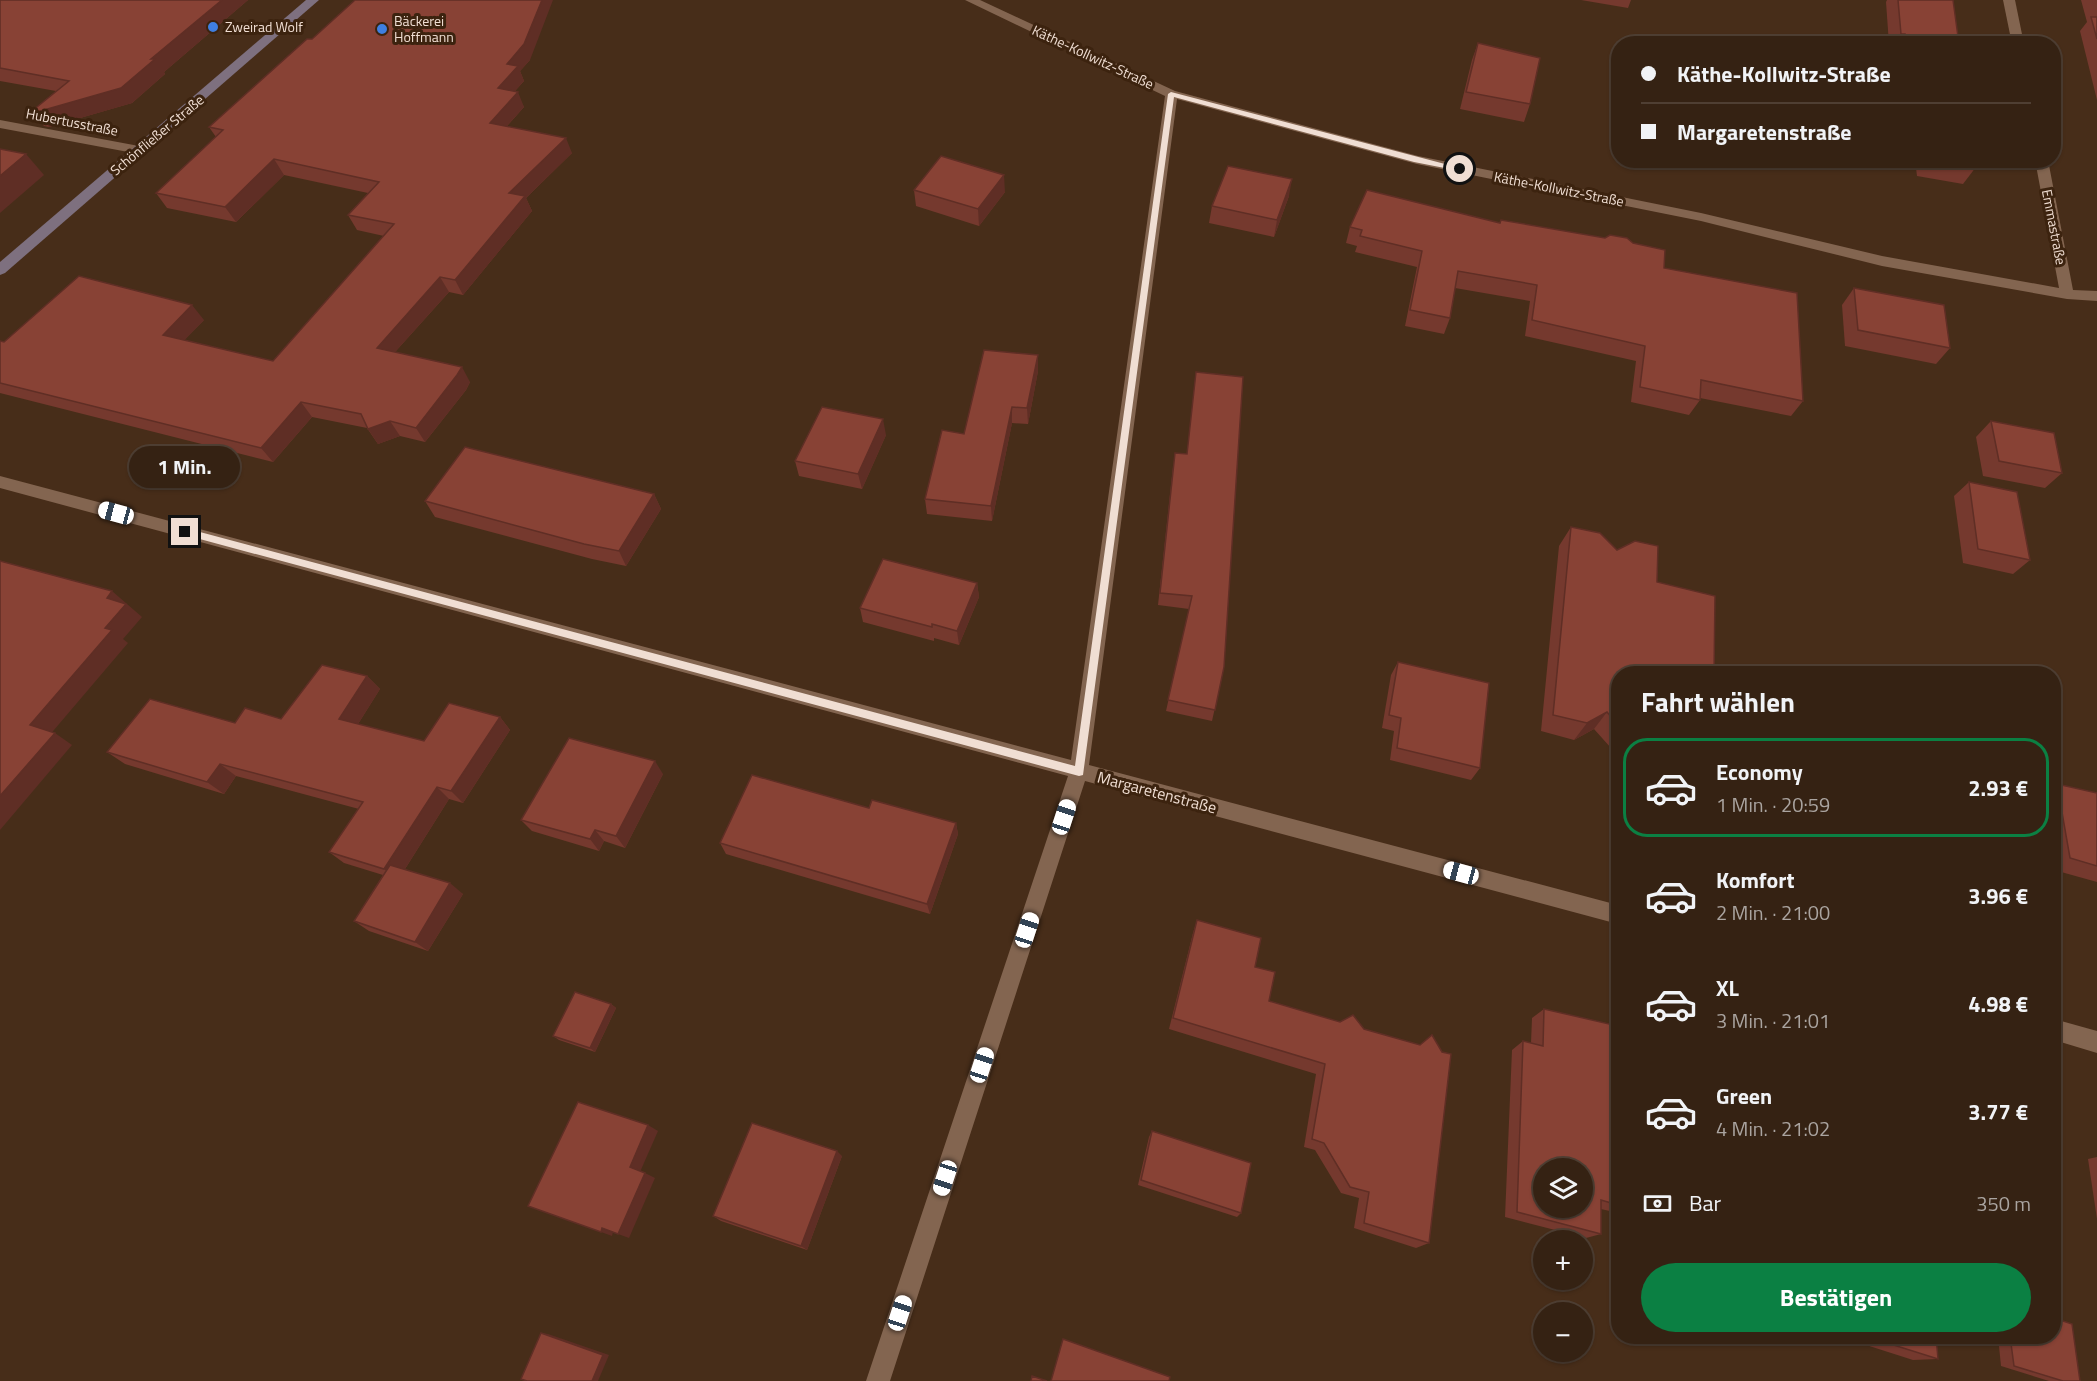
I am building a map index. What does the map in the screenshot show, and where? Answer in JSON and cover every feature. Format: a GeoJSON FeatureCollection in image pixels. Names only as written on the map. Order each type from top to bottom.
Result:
{"type":"FeatureCollection","features":[{"type":"Feature","properties":{"kind":"main road","name":"Schönfließer Straße"},"geometry":{"type":"LineString","coordinates":[[0,270],[313,0]]}},
{"type":"Feature","properties":{"kind":"street","name":"Käthe-Kollwitz-Straße"},"geometry":{"type":"LineString","coordinates":[[971,0],[1171,94],[1417,160],[1701,217],[1882,261],[2097,300]]}},
{"type":"Feature","properties":{"kind":"street"},"geometry":{"type":"LineString","coordinates":[[2009,0],[2016,36]]}},
{"type":"Feature","properties":{"kind":"street"},"geometry":{"type":"LineString","coordinates":[[878,1381],[1079,772],[1171,94]]}},
{"type":"Feature","properties":{"kind":"street","name":"Hubertusstraße"},"geometry":{"type":"LineString","coordinates":[[0,124],[139,150]]}},
{"type":"Feature","properties":{"kind":"street","name":"Emmastraße"},"geometry":{"type":"LineString","coordinates":[[2043,168],[2067,294]]}},
{"type":"Feature","properties":{"kind":"street","name":"Margaretenstraße"},"geometry":{"type":"LineString","coordinates":[[0,482],[1611,913]]}},
{"type":"Feature","properties":{"kind":"street"},"geometry":{"type":"LineString","coordinates":[[2061,1032],[2097,1042]]}},
{"type":"Feature","properties":{"kind":"building"},"geometry":{"type":"Polygon","coordinates":[[[0,0],[222,0],[151,59],[155,59],[121,88],[37,112],[32,111],[69,81],[0,68],[0,0]]]}},
{"type":"Feature","properties":{"kind":"building"},"geometry":{"type":"Polygon","coordinates":[[[355,0],[542,0],[524,44],[507,64],[518,66],[498,88],[518,92],[490,123],[566,138],[509,193],[525,196],[455,280],[440,277],[377,348],[462,367],[416,428],[390,421],[368,429],[361,414],[301,402],[261,448],[0,383],[0,341],[4,342],[79,276],[192,305],[163,335],[273,361],[394,224],[348,215],[379,182],[274,159],[225,207],[156,193],[223,130],[209,127],[307,39],[312,39],[355,0]]]}},
{"type":"Feature","properties":{"kind":"building"},"geometry":{"type":"Polygon","coordinates":[[[1898,0],[1953,0],[1958,36],[1905,36],[1901,34],[1898,0]]]}},
{"type":"Feature","properties":{"kind":"building"},"geometry":{"type":"Polygon","coordinates":[[[2091,17],[2097,17],[2097,39],[2091,17]]]}},
{"type":"Feature","properties":{"kind":"building"},"geometry":{"type":"Polygon","coordinates":[[[1478,43],[1540,58],[1530,104],[1466,92],[1478,43]]]}},
{"type":"Feature","properties":{"kind":"building"},"geometry":{"type":"Polygon","coordinates":[[[0,149],[26,154],[0,176],[0,149]]]}},
{"type":"Feature","properties":{"kind":"building"},"geometry":{"type":"Polygon","coordinates":[[[941,156],[1004,175],[978,209],[914,190],[941,156]]]}},
{"type":"Feature","properties":{"kind":"building"},"geometry":{"type":"Polygon","coordinates":[[[1228,166],[1292,179],[1277,220],[1212,206],[1228,166]]]}},
{"type":"Feature","properties":{"kind":"building"},"geometry":{"type":"Polygon","coordinates":[[[1367,190],[1500,223],[1501,220],[1605,238],[1610,235],[1627,238],[1633,243],[1665,250],[1664,268],[1797,293],[1803,401],[1701,380],[1700,400],[1640,387],[1645,346],[1532,320],[1537,285],[1458,271],[1450,318],[1410,310],[1422,251],[1360,236],[1362,230],[1350,227],[1367,190]]]}},
{"type":"Feature","properties":{"kind":"building"},"geometry":{"type":"Polygon","coordinates":[[[1854,288],[1944,305],[1950,348],[1858,330],[1854,288]]]}},
{"type":"Feature","properties":{"kind":"building"},"geometry":{"type":"Polygon","coordinates":[[[984,350],[1038,355],[1027,408],[1012,407],[991,506],[925,499],[942,430],[964,434],[984,350]]]}},
{"type":"Feature","properties":{"kind":"building"},"geometry":{"type":"Polygon","coordinates":[[[1196,372],[1243,377],[1224,667],[1215,710],[1168,700],[1192,596],[1160,593],[1175,453],[1187,454],[1196,372]]]}},
{"type":"Feature","properties":{"kind":"building"},"geometry":{"type":"Polygon","coordinates":[[[822,407],[883,419],[858,474],[795,461],[822,407]]]}},
{"type":"Feature","properties":{"kind":"building"},"geometry":{"type":"Polygon","coordinates":[[[1991,421],[2054,433],[2062,473],[1999,461],[1991,421]]]}},
{"type":"Feature","properties":{"kind":"building"},"geometry":{"type":"Polygon","coordinates":[[[465,447],[654,494],[619,551],[584,544],[425,501],[465,447]]]}},
{"type":"Feature","properties":{"kind":"building"},"geometry":{"type":"Polygon","coordinates":[[[1969,482],[2017,492],[2030,560],[1978,549],[1969,482]]]}},
{"type":"Feature","properties":{"kind":"building"},"geometry":{"type":"Polygon","coordinates":[[[1571,527],[1600,533],[1617,550],[1635,541],[1658,546],[1657,582],[1715,596],[1714,666],[1611,666],[1611,717],[1607,712],[1587,723],[1553,715],[1571,527]]]}},
{"type":"Feature","properties":{"kind":"building"},"geometry":{"type":"Polygon","coordinates":[[[883,559],[977,583],[957,631],[932,624],[932,627],[860,608],[883,559]]]}},
{"type":"Feature","properties":{"kind":"building"},"geometry":{"type":"Polygon","coordinates":[[[0,561],[112,591],[107,598],[126,604],[105,628],[112,630],[30,725],[55,733],[0,796],[0,561]]]}},
{"type":"Feature","properties":{"kind":"building"},"geometry":{"type":"Polygon","coordinates":[[[1398,662],[1489,683],[1480,768],[1397,748],[1401,718],[1389,715],[1398,662]]]}},
{"type":"Feature","properties":{"kind":"building"},"geometry":{"type":"Polygon","coordinates":[[[322,665],[367,676],[339,719],[424,741],[449,703],[500,717],[451,791],[437,787],[384,869],[329,852],[363,802],[220,764],[207,782],[107,752],[150,699],[235,723],[245,708],[281,719],[322,665]]]}},
{"type":"Feature","properties":{"kind":"building"},"geometry":{"type":"Polygon","coordinates":[[[569,738],[655,761],[616,836],[595,830],[590,839],[521,820],[569,738]]]}},
{"type":"Feature","properties":{"kind":"building"},"geometry":{"type":"Polygon","coordinates":[[[752,775],[869,808],[872,800],[956,823],[927,904],[720,843],[752,775]]]}},
{"type":"Feature","properties":{"kind":"building"},"geometry":{"type":"Polygon","coordinates":[[[2061,785],[2097,793],[2097,866],[2070,858],[2061,807],[2061,785]]]}},
{"type":"Feature","properties":{"kind":"building"},"geometry":{"type":"Polygon","coordinates":[[[390,865],[450,883],[415,942],[354,921],[390,865]]]}},
{"type":"Feature","properties":{"kind":"building"},"geometry":{"type":"Polygon","coordinates":[[[1197,920],[1261,938],[1255,967],[1275,972],[1269,1001],[1340,1022],[1353,1015],[1364,1029],[1420,1045],[1432,1035],[1442,1052],[1451,1054],[1429,1243],[1364,1223],[1369,1192],[1350,1187],[1324,1143],[1312,1139],[1325,1064],[1173,1018],[1197,920]]]}},
{"type":"Feature","properties":{"kind":"building"},"geometry":{"type":"Polygon","coordinates":[[[575,992],[611,1004],[590,1048],[553,1036],[575,992]]]}},
{"type":"Feature","properties":{"kind":"building"},"geometry":{"type":"Polygon","coordinates":[[[1544,1009],[1611,1024],[1611,1203],[1601,1200],[1601,1234],[1593,1230],[1540,1218],[1593,1218],[1593,1158],[1533,1158],[1533,1216],[1517,1212],[1523,1041],[1543,1046],[1544,1009]]]}},
{"type":"Feature","properties":{"kind":"building"},"geometry":{"type":"Polygon","coordinates":[[[578,1102],[648,1125],[630,1167],[645,1173],[618,1234],[602,1228],[601,1232],[528,1206],[578,1102]]]}},
{"type":"Feature","properties":{"kind":"building"},"geometry":{"type":"Polygon","coordinates":[[[752,1123],[837,1151],[801,1246],[713,1216],[752,1123]]]}},
{"type":"Feature","properties":{"kind":"building"},"geometry":{"type":"Polygon","coordinates":[[[1152,1131],[1251,1163],[1241,1213],[1141,1180],[1152,1131]]]}},
{"type":"Feature","properties":{"kind":"building"},"geometry":{"type":"Polygon","coordinates":[[[2061,1320],[2072,1324],[2080,1381],[2063,1381],[2014,1366],[2011,1344],[2061,1344],[2061,1320]]]}},
{"type":"Feature","properties":{"kind":"building"},"geometry":{"type":"Polygon","coordinates":[[[541,1333],[603,1355],[592,1381],[527,1381],[521,1379],[541,1333]]]}},
{"type":"Feature","properties":{"kind":"building"},"geometry":{"type":"Polygon","coordinates":[[[1063,1339],[1170,1377],[1169,1381],[1051,1381],[1063,1339]]]}},
{"type":"Feature","properties":{"kind":"building"},"geometry":{"type":"Polygon","coordinates":[[[1890,1344],[1937,1344],[1938,1359],[1890,1344]]]}},
{"type":"Feature","properties":{"kind":"building"},"geometry":{"type":"Polygon","coordinates":[[[1032,1376],[1047,1381],[1031,1381],[1032,1376]]]}},
{"type":"Feature","properties":{"kind":"place","name":"Zweirad Wolf"},"geometry":{"type":"Point","coordinates":[213,27]}},
{"type":"Feature","properties":{"kind":"place","name":"Bäckerei Hoffmann"},"geometry":{"type":"Point","coordinates":[382,29]}},
{"type":"Feature","properties":{"kind":"route"},"geometry":{"type":"LineString","coordinates":[[185,532],[1079,772],[1171,94],[1417,160],[1460,169]]}}]}
